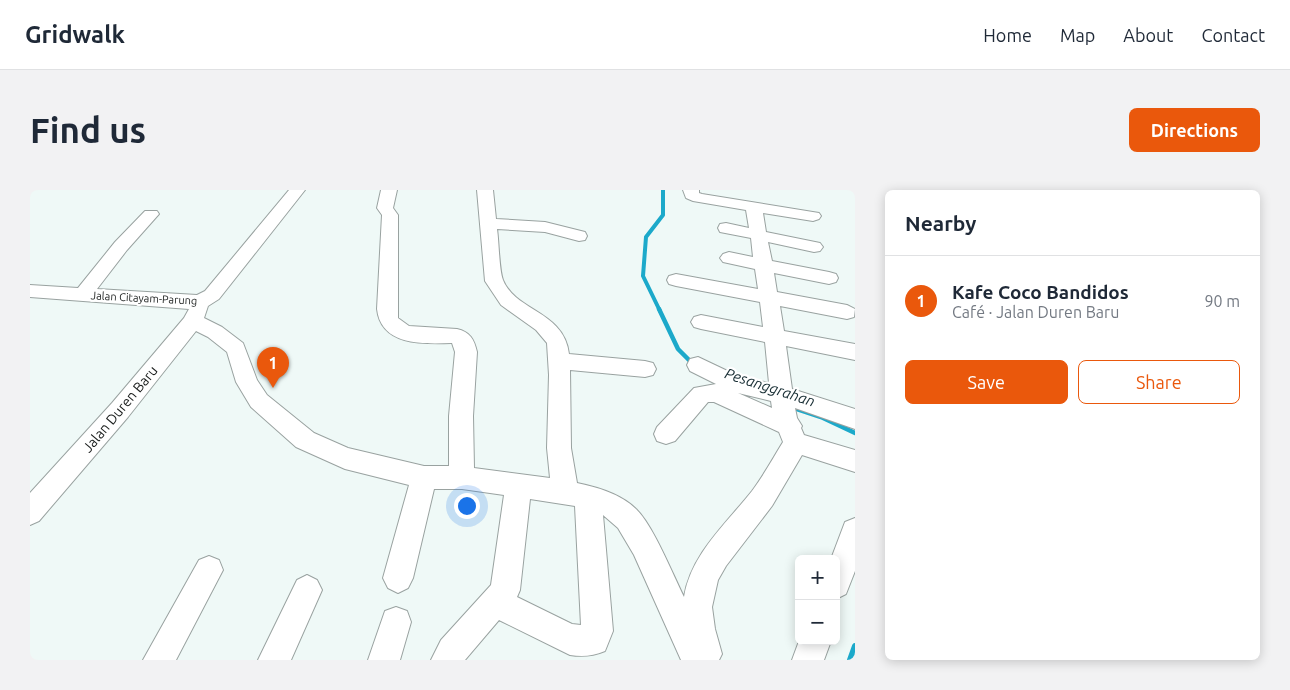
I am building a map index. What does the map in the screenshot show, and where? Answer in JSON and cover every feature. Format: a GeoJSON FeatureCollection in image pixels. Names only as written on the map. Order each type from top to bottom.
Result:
{"type":"FeatureCollection","features":[{"type":"Feature","properties":{"kind":"street"},"geometry":{"type":"LineString","coordinates":[[275,190],[296,190]]}},
{"type":"Feature","properties":{"kind":"street","name":"Jalan Citayam-Parung"},"geometry":{"type":"LineString","coordinates":[[30,291],[189,302],[197,311],[296,190]]}},
{"type":"Feature","properties":{"kind":"street"},"geometry":{"type":"LineString","coordinates":[[389,190],[385,208],[390,215],[387,309],[389,321],[397,330],[429,336],[457,336],[464,342],[466,352],[461,416],[462,478]]}},
{"type":"Feature","properties":{"kind":"street"},"geometry":{"type":"LineString","coordinates":[[485,190],[494,280],[508,300],[543,325],[558,341],[559,448],[576,494],[597,631],[594,640],[570,639],[497,603]]}},
{"type":"Feature","properties":{"kind":"street"},"geometry":{"type":"LineString","coordinates":[[691,190],[691,195],[813,216]]}},
{"type":"Feature","properties":{"kind":"street"},"geometry":{"type":"LineString","coordinates":[[708,660],[700,639],[696,612],[698,590],[709,564],[758,503],[788,418],[754,207]]}},
{"type":"Feature","properties":{"kind":"street"},"geometry":{"type":"LineString","coordinates":[[83,295],[121,246],[151,214]]}},
{"type":"Feature","properties":{"kind":"street"},"geometry":{"type":"LineString","coordinates":[[487,224],[544,227],[564,230],[579,236]]}},
{"type":"Feature","properties":{"kind":"street"},"geometry":{"type":"LineString","coordinates":[[726,228],[814,247]]}},
{"type":"Feature","properties":{"kind":"street"},"geometry":{"type":"LineString","coordinates":[[729,258],[829,278]]}},
{"type":"Feature","properties":{"kind":"street"},"geometry":{"type":"LineString","coordinates":[[676,280],[848,312]]}},
{"type":"Feature","properties":{"kind":"street"},"geometry":{"type":"LineString","coordinates":[[197,311],[215,332],[236,348],[247,382],[259,401],[305,440],[345,458],[424,477],[462,478],[576,494],[613,507],[628,519],[644,545],[696,660]]}},
{"type":"Feature","properties":{"kind":"street","name":"Jalan Duren Baru"},"geometry":{"type":"LineString","coordinates":[[30,512],[120,410],[197,311]]}},
{"type":"Feature","properties":{"kind":"street"},"geometry":{"type":"LineString","coordinates":[[701,322],[855,352]]}},
{"type":"Feature","properties":{"kind":"street"},"geometry":{"type":"LineString","coordinates":[[559,361],[645,369]]}},
{"type":"Feature","properties":{"kind":"street"},"geometry":{"type":"LineString","coordinates":[[698,365],[734,383],[855,461]]}},
{"type":"Feature","properties":{"kind":"street"},"geometry":{"type":"LineString","coordinates":[[666,434],[702,394],[708,393],[716,393],[788,418],[855,419]]}},
{"type":"Feature","properties":{"kind":"street"},"geometry":{"type":"LineString","coordinates":[[398,578],[424,477]]}},
{"type":"Feature","properties":{"kind":"street"},"geometry":{"type":"LineString","coordinates":[[447,660],[470,629],[497,603],[506,590],[518,486]]}},
{"type":"Feature","properties":{"kind":"street"},"geometry":{"type":"LineString","coordinates":[[840,573],[855,531]]}},
{"type":"Feature","properties":{"kind":"street"},"geometry":{"type":"LineString","coordinates":[[159,660],[209,570]]}},
{"type":"Feature","properties":{"kind":"street"},"geometry":{"type":"LineString","coordinates":[[274,660],[306,590]]}},
{"type":"Feature","properties":{"kind":"street"},"geometry":{"type":"LineString","coordinates":[[384,660],[396,622]]}},
{"type":"Feature","properties":{"kind":"street"},"geometry":{"type":"LineString","coordinates":[[808,660],[814,645]]}},
{"type":"Feature","properties":{"kind":"waterway","name":"Pesanggrahan"},"geometry":{"type":"LineString","coordinates":[[660,311],[643,276],[646,237],[663,215],[663,190]]}},
{"type":"Feature","properties":{"kind":"waterway","name":"Pesanggrahan"},"geometry":{"type":"LineString","coordinates":[[659,309],[678,349],[693,364]]}},
{"type":"Feature","properties":{"kind":"waterway","name":"Pesanggrahan"},"geometry":{"type":"LineString","coordinates":[[791,407],[821,417],[855,433]]}},
{"type":"Feature","properties":{"kind":"waterway","name":"Pesanggrahan"},"geometry":{"type":"LineString","coordinates":[[850,660],[855,646]]}},
{"type":"Feature","properties":{"kind":"place","name":"Kafe Coco Bandidos"},"geometry":{"type":"Point","coordinates":[273,388]}}]}
